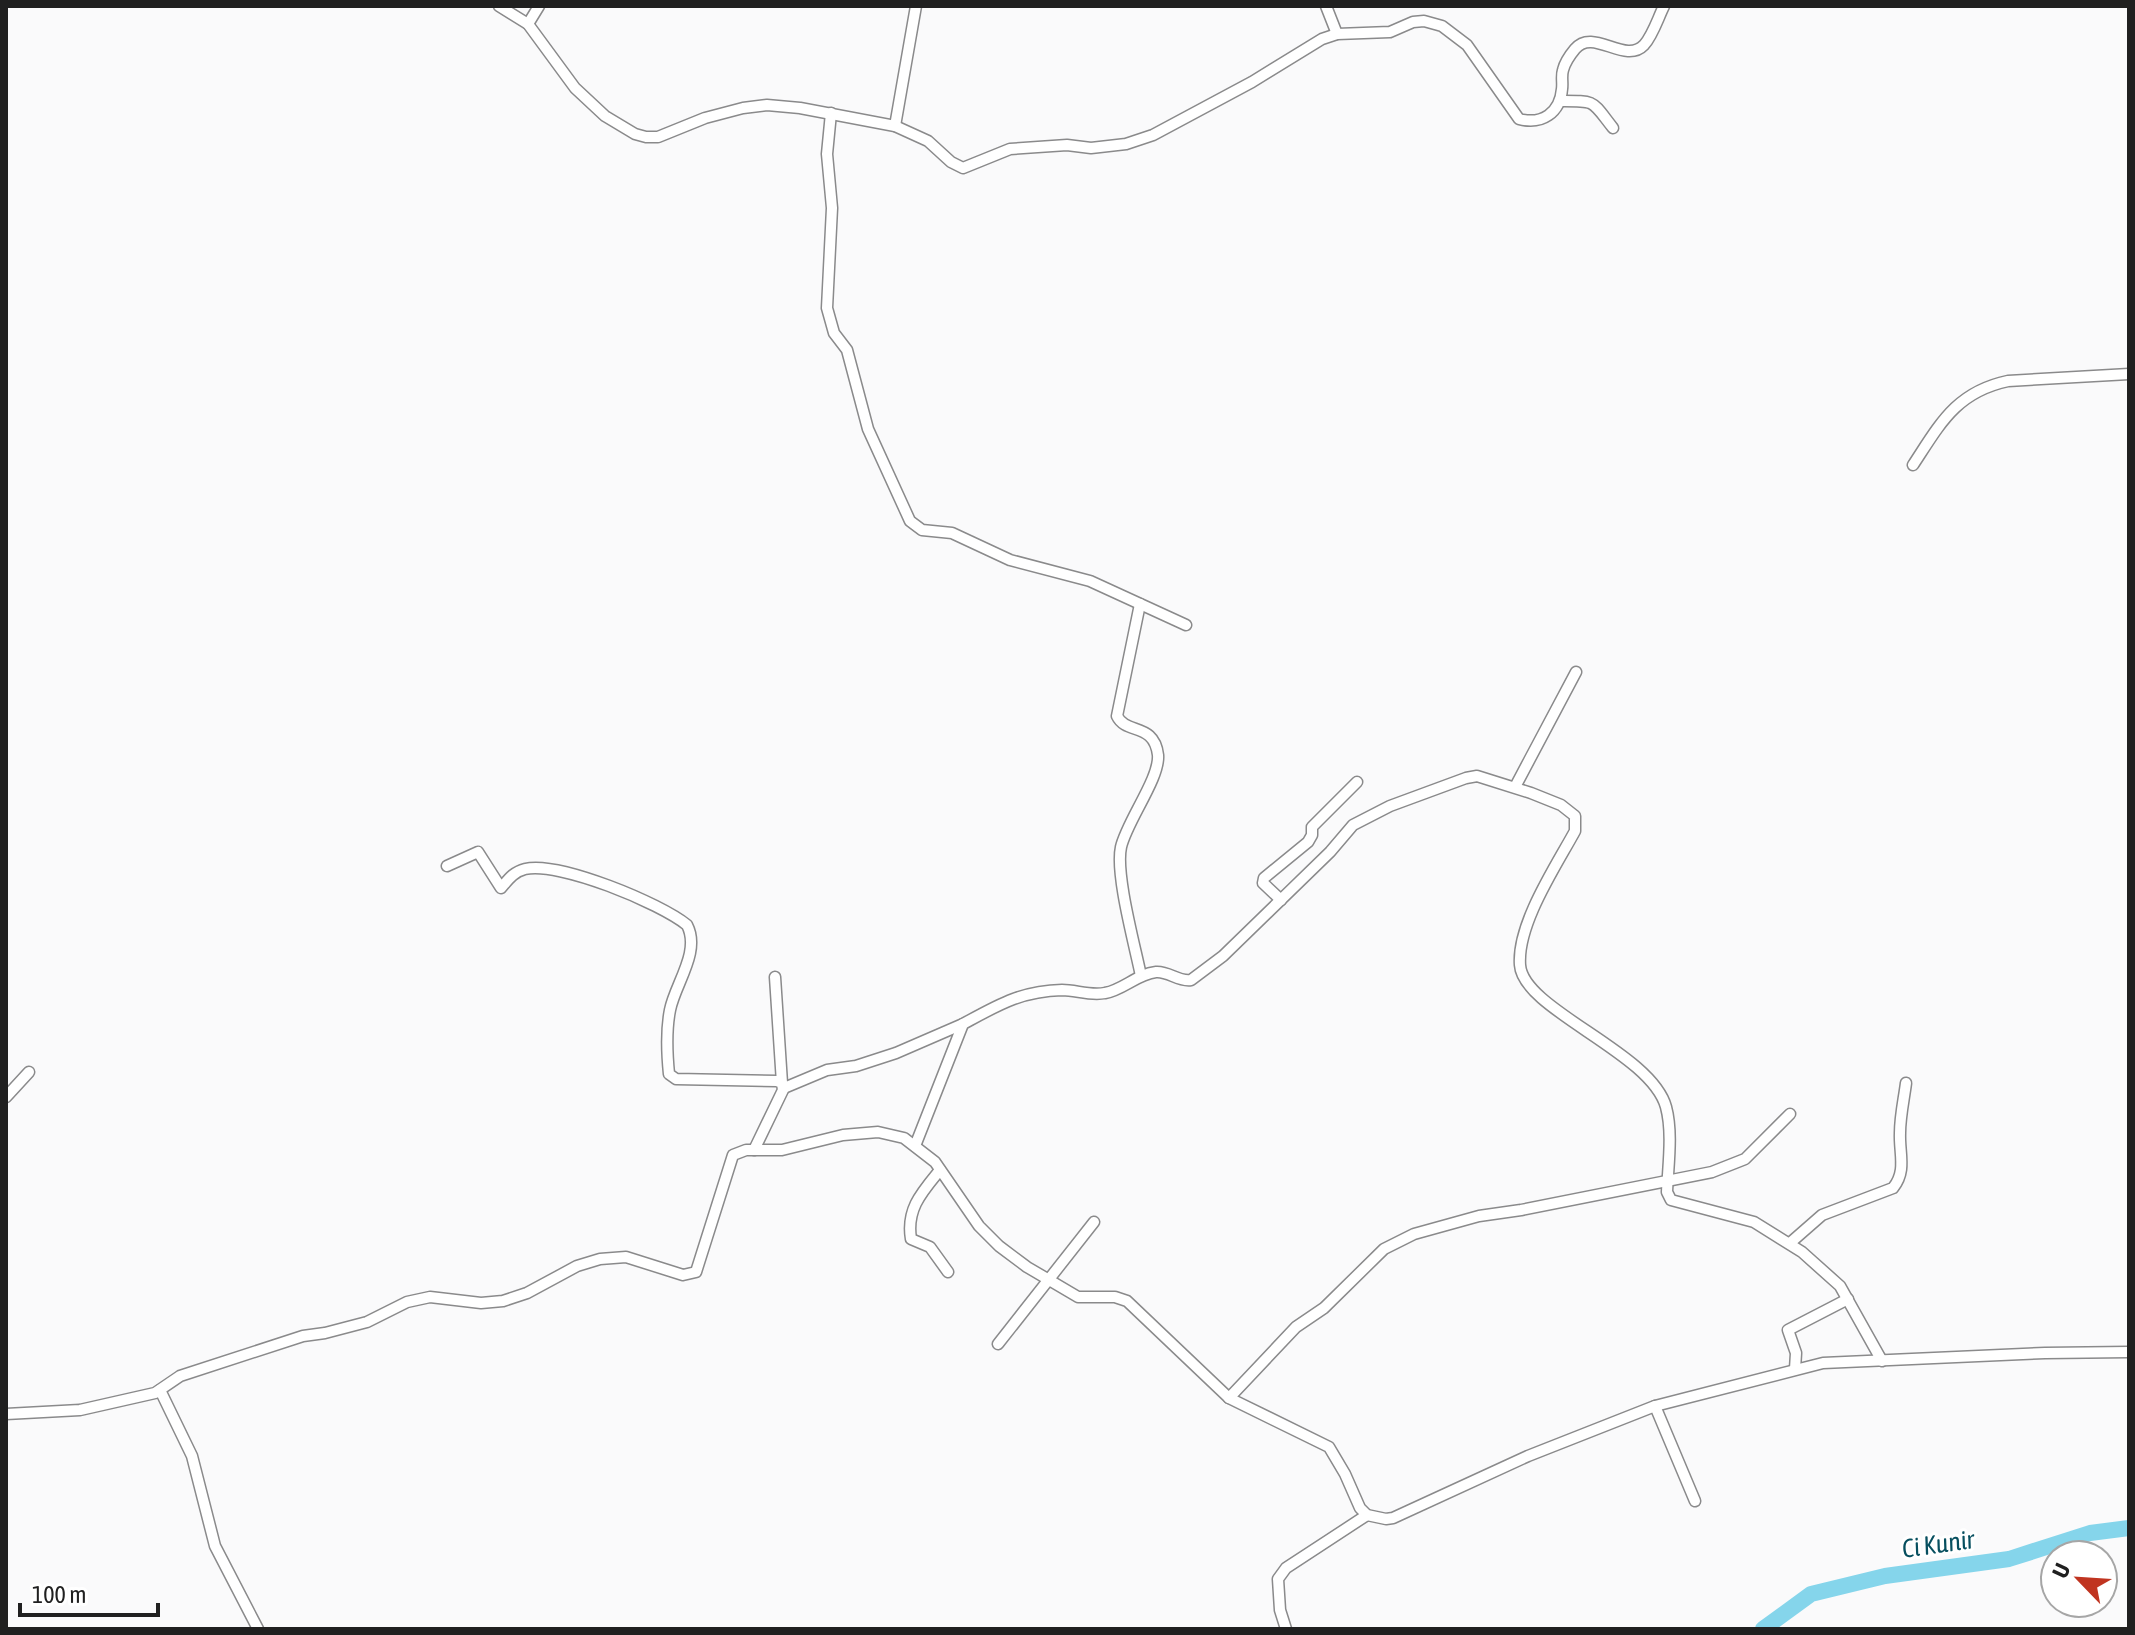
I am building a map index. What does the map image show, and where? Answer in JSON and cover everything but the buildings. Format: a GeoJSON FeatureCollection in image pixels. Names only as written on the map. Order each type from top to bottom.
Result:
{"type":"FeatureCollection","features":[{"type":"Feature","properties":{"kind":"street"},"geometry":{"type":"LineString","coordinates":[[499,6],[528,24],[561,71],[605,116],[646,137],[658,137],[705,118],[743,108],[778,106],[895,126],[928,141],[951,162],[963,168],[1010,149],[1067,145],[1091,148],[1126,144],[1153,135],[1252,82],[1322,39],[1337,34],[1390,32],[1413,22],[1442,26],[1467,45],[1519,119],[1541,120],[1551,114],[1560,101],[1563,71],[1579,45],[1589,41],[1629,50],[1639,48],[1648,39],[1664,6]]}},
{"type":"Feature","properties":{"kind":"street"},"geometry":{"type":"LineString","coordinates":[[528,24],[539,6]]}},
{"type":"Feature","properties":{"kind":"street"},"geometry":{"type":"LineString","coordinates":[[895,126],[916,6]]}},
{"type":"Feature","properties":{"kind":"street"},"geometry":{"type":"LineString","coordinates":[[1326,6],[1337,34]]}},
{"type":"Feature","properties":{"kind":"street"},"geometry":{"type":"LineString","coordinates":[[1560,101],[1589,101],[1596,105],[1613,128]]}},
{"type":"Feature","properties":{"kind":"street"},"geometry":{"type":"LineString","coordinates":[[831,113],[827,154],[832,208],[827,308],[834,333],[847,350],[868,429],[910,521],[922,530],[952,533],[1010,560],[1090,581],[1186,625]]}},
{"type":"Feature","properties":{"kind":"street"},"geometry":{"type":"LineString","coordinates":[[1913,465],[1951,410],[1989,385],[2008,381],[2129,374]]}},
{"type":"Feature","properties":{"kind":"street"},"geometry":{"type":"LineString","coordinates":[[1140,604],[1117,719],[1152,737],[1158,755],[1157,770],[1121,847],[1121,875],[1141,976]]}},
{"type":"Feature","properties":{"kind":"street"},"geometry":{"type":"LineString","coordinates":[[1515,787],[1576,672]]}},
{"type":"Feature","properties":{"kind":"street"},"geometry":{"type":"LineString","coordinates":[[783,1086],[827,1070],[856,1066],[896,1053],[963,1024],[1018,995],[1041,990],[1104,994],[1141,976],[1157,972],[1191,980],[1223,956],[1330,852],[1353,825],[1365,817],[1466,778],[1485,777],[1561,805],[1575,816],[1575,831],[1522,938],[1520,967],[1534,990],[1618,1052],[1657,1088],[1666,1106],[1668,1123],[1667,1192],[1677,1203],[1754,1222],[1790,1243],[1840,1286],[1882,1361]]}},
{"type":"Feature","properties":{"kind":"street"},"geometry":{"type":"LineString","coordinates":[[1281,900],[1263,883],[1264,878],[1308,842],[1312,827],[1357,782]]}},
{"type":"Feature","properties":{"kind":"street"},"geometry":{"type":"LineString","coordinates":[[447,866],[478,852],[500,888],[521,870],[534,868],[566,873],[646,901],[683,921],[690,929],[689,957],[669,1014],[670,1075],[676,1079],[777,1081],[783,1086]]}},
{"type":"Feature","properties":{"kind":"street"},"geometry":{"type":"LineString","coordinates":[[754,1150],[783,1086],[775,977]]}},
{"type":"Feature","properties":{"kind":"street"},"geometry":{"type":"LineString","coordinates":[[915,1146],[963,1024]]}},
{"type":"Feature","properties":{"kind":"street"},"geometry":{"type":"LineString","coordinates":[[6,1097],[29,1072]]}},
{"type":"Feature","properties":{"kind":"street"},"geometry":{"type":"LineString","coordinates":[[1790,1243],[1822,1215],[1893,1188],[1900,1179],[1900,1134],[1906,1083]]}},
{"type":"Feature","properties":{"kind":"street"},"geometry":{"type":"LineString","coordinates":[[1229,1398],[1296,1327],[1324,1308],[1384,1249],[1414,1234],[1479,1216],[1712,1172],[1745,1159],[1790,1114]]}},
{"type":"Feature","properties":{"kind":"street"},"geometry":{"type":"LineString","coordinates":[[6,1414],[80,1410],[160,1390],[180,1376],[303,1336],[367,1322],[407,1302],[430,1297],[481,1303],[503,1301],[527,1293],[577,1266],[600,1259],[626,1257],[689,1275],[696,1272],[730,1161],[739,1152],[782,1150],[843,1135],[878,1132],[904,1138],[915,1146],[940,1170],[989,1236],[1049,1282],[1078,1297],[1115,1297],[1127,1301],[1229,1398],[1329,1447],[1360,1508],[1367,1515],[1386,1519],[1528,1456],[1655,1406],[1795,1369],[1823,1363],[2129,1352]]}},
{"type":"Feature","properties":{"kind":"street"},"geometry":{"type":"LineString","coordinates":[[940,1170],[913,1206],[909,1228],[911,1239],[930,1247],[948,1272]]}},
{"type":"Feature","properties":{"kind":"street"},"geometry":{"type":"LineString","coordinates":[[998,1344],[1094,1222]]}},
{"type":"Feature","properties":{"kind":"street"},"geometry":{"type":"LineString","coordinates":[[1795,1369],[1796,1353],[1788,1330],[1848,1299]]}},
{"type":"Feature","properties":{"kind":"street"},"geometry":{"type":"LineString","coordinates":[[160,1390],[192,1456],[215,1546],[258,1629]]}},
{"type":"Feature","properties":{"kind":"street"},"geometry":{"type":"LineString","coordinates":[[1655,1406],[1695,1501]]}},
{"type":"Feature","properties":{"kind":"street"},"geometry":{"type":"LineString","coordinates":[[1286,1629],[1280,1610],[1278,1579],[1286,1568],[1367,1515]]}},
{"type":"Feature","properties":{"kind":"waterway","name":"Ci Kunir"},"geometry":{"type":"LineString","coordinates":[[1763,1629],[1811,1594],[1885,1576],[2009,1559],[2090,1533],[2129,1528]]}}]}
